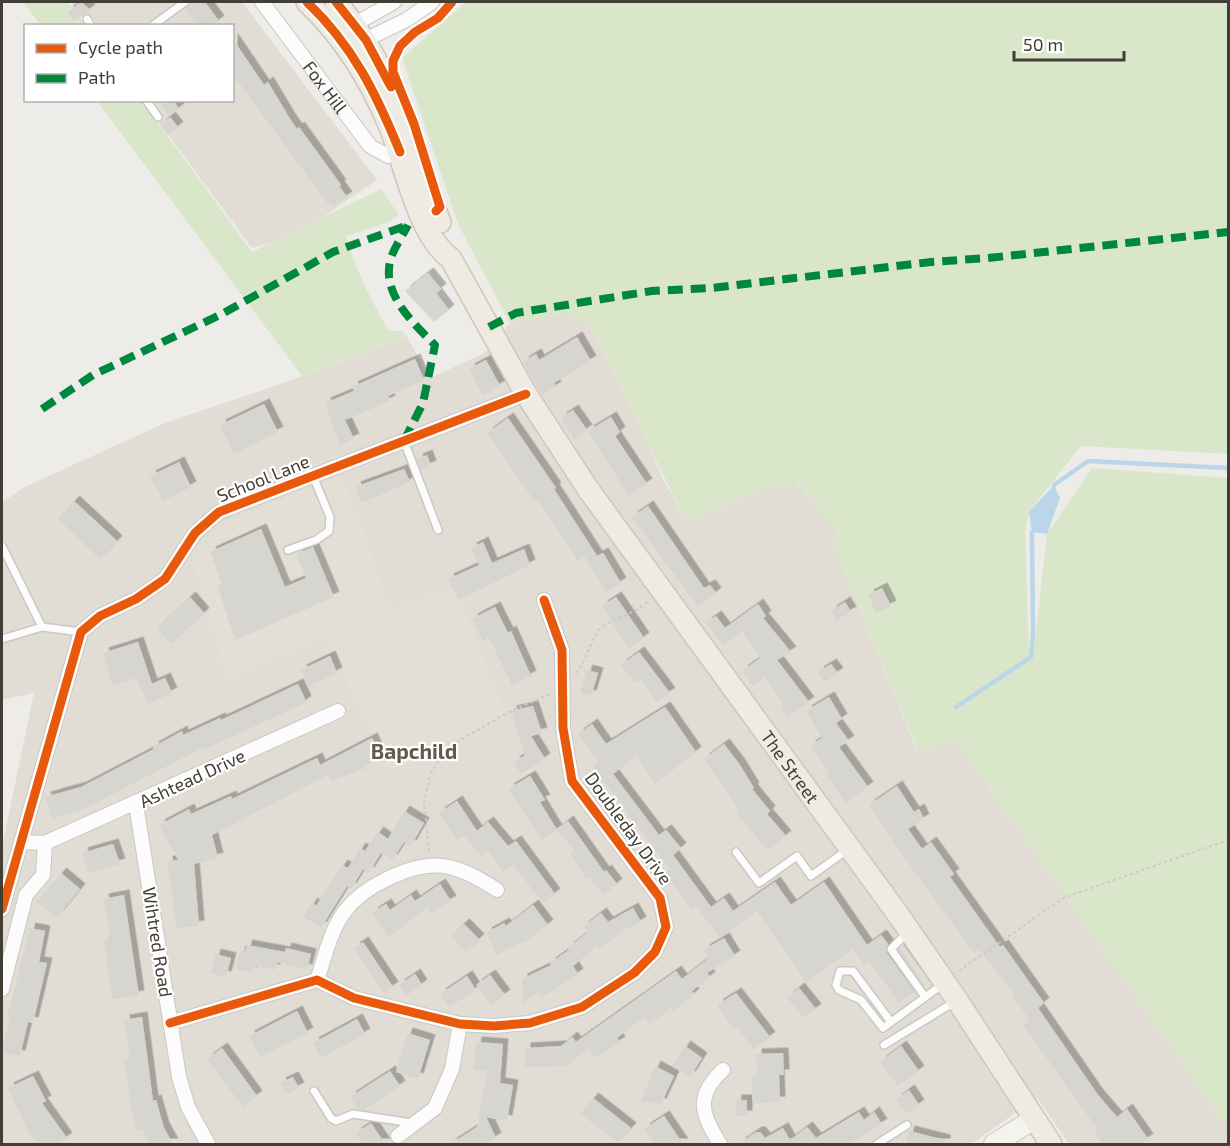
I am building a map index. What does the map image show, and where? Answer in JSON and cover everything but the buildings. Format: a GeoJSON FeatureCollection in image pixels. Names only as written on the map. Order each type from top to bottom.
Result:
{"type":"FeatureCollection","features":[{"type":"Feature","properties":{"kind":"main road","name":"Fox Hill"},"geometry":{"type":"LineString","coordinates":[[307,2],[352,36]]}},
{"type":"Feature","properties":{"kind":"main road","name":"Fox Hill"},"geometry":{"type":"LineString","coordinates":[[336,2],[383,111],[405,146],[420,211],[451,246],[451,259],[526,394]]}},
{"type":"Feature","properties":{"kind":"main road","name":"The Street"},"geometry":{"type":"LineString","coordinates":[[526,394],[588,489],[658,588],[945,982],[1051,1144]]}},
{"type":"Feature","properties":{"kind":"street","name":"Fox Hill"},"geometry":{"type":"LineString","coordinates":[[262,2],[370,146],[388,156],[405,146]]}},
{"type":"Feature","properties":{"kind":"street"},"geometry":{"type":"LineString","coordinates":[[352,36],[394,2]]}},
{"type":"Feature","properties":{"kind":"street"},"geometry":{"type":"LineString","coordinates":[[352,36],[408,19],[432,2]]}},
{"type":"Feature","properties":{"kind":"street","name":"School Lane"},"geometry":{"type":"LineString","coordinates":[[81,632],[100,616],[136,599],[165,579],[195,533],[219,512],[526,394]]}},
{"type":"Feature","properties":{"kind":"street","name":"Doubleday Drive"},"geometry":{"type":"LineString","coordinates":[[318,980],[354,998],[460,1024],[494,1026],[530,1023],[582,1007],[634,973],[655,952],[666,927],[660,898],[572,781],[563,728],[562,650],[544,600]]}},
{"type":"Feature","properties":{"kind":"street"},"geometry":{"type":"LineString","coordinates":[[2,909],[81,632]]}},
{"type":"Feature","properties":{"kind":"street","name":"Ashtead Drive"},"geometry":{"type":"LineString","coordinates":[[21,842],[45,843],[136,804],[338,711]]}},
{"type":"Feature","properties":{"kind":"street","name":"Wihtred Road"},"geometry":{"type":"LineString","coordinates":[[136,804],[179,1077],[188,1107],[208,1144]]}},
{"type":"Feature","properties":{"kind":"street"},"geometry":{"type":"LineString","coordinates":[[2,989],[26,895],[43,875],[45,843]]}},
{"type":"Feature","properties":{"kind":"street"},"geometry":{"type":"LineString","coordinates":[[170,1023],[318,980],[333,932],[346,910],[370,888],[406,869],[434,863],[462,869],[496,890]]}},
{"type":"Feature","properties":{"kind":"street"},"geometry":{"type":"LineString","coordinates":[[401,1140],[414,1123],[435,1108],[452,1069],[460,1024]]}},
{"type":"Feature","properties":{"kind":"street"},"geometry":{"type":"LineString","coordinates":[[720,1144],[707,1122],[703,1106],[705,1091],[723,1070]]}},
{"type":"Feature","properties":{"kind":"street"},"geometry":{"type":"LineString","coordinates":[[1002,1142],[1034,1119]]}},
{"type":"Feature","properties":{"kind":"lane"},"geometry":{"type":"LineString","coordinates":[[155,24],[185,2]]}},
{"type":"Feature","properties":{"kind":"lane"},"geometry":{"type":"LineString","coordinates":[[147,102],[158,117]]}},
{"type":"Feature","properties":{"kind":"lane"},"geometry":{"type":"LineString","coordinates":[[404,441],[438,530]]}},
{"type":"Feature","properties":{"kind":"lane"},"geometry":{"type":"LineString","coordinates":[[288,550],[316,540],[329,531],[330,517],[314,476]]}},
{"type":"Feature","properties":{"kind":"lane"},"geometry":{"type":"LineString","coordinates":[[2,546],[42,627]]}},
{"type":"Feature","properties":{"kind":"lane"},"geometry":{"type":"LineString","coordinates":[[2,639],[42,627],[81,632]]}},
{"type":"Feature","properties":{"kind":"lane"},"geometry":{"type":"LineString","coordinates":[[736,852],[759,883],[797,856],[811,876],[849,848]]}},
{"type":"Feature","properties":{"kind":"lane"},"geometry":{"type":"LineString","coordinates":[[909,931],[891,949],[925,997]]}},
{"type":"Feature","properties":{"kind":"lane"},"geometry":{"type":"LineString","coordinates":[[891,1022],[853,971],[840,971],[836,985],[839,990],[861,1000],[883,1028],[945,982]]}},
{"type":"Feature","properties":{"kind":"lane"},"geometry":{"type":"LineString","coordinates":[[884,1046],[957,1000]]}},
{"type":"Feature","properties":{"kind":"lane"},"geometry":{"type":"LineString","coordinates":[[314,1091],[331,1118],[336,1121],[353,1114],[414,1123]]}},
{"type":"Feature","properties":{"kind":"lane"},"geometry":{"type":"LineString","coordinates":[[877,1144],[907,1125]]}},
{"type":"Feature","properties":{"kind":"path"},"geometry":{"type":"LineString","coordinates":[[434,863],[430,853],[424,802],[430,775],[445,749],[507,713],[551,694],[562,677],[578,673],[597,632],[639,609],[658,588]]}},
{"type":"Feature","properties":{"kind":"path"},"geometry":{"type":"LineString","coordinates":[[945,982],[1064,898],[1228,840]]}},
{"type":"Feature","properties":{"kind":"shaded area"},"geometry":{"type":"Polygon","coordinates":[[[71,2],[242,2],[377,180],[297,235],[252,248],[144,102],[234,102],[234,24],[87,24],[71,2]]]}},
{"type":"Feature","properties":{"kind":"shaded area"},"geometry":{"type":"Polygon","coordinates":[[[568,312],[590,327],[623,387],[662,477],[687,522],[763,489],[796,482],[840,534],[831,537],[917,751],[955,739],[1222,1119],[1228,1116],[1228,1144],[1069,1144],[1037,1098],[971,1144],[2,1144],[2,847],[34,693],[2,700],[2,502],[27,486],[165,423],[295,379],[407,337],[430,378],[485,353],[510,323],[568,312]]]}},
{"type":"Feature","properties":{"kind":"shaded area"},"geometry":{"type":"Polygon","coordinates":[[[342,474],[391,609],[455,586],[505,714],[390,772],[325,636],[226,680],[214,630],[190,554],[225,523],[309,487],[313,492],[323,490],[322,483],[342,474]]]}},
{"type":"Feature","properties":{"kind":"green space"},"geometry":{"type":"Polygon","coordinates":[[[23,2],[67,2],[72,8],[67,12],[74,21],[80,17],[85,24],[40,24],[23,2]]]}},
{"type":"Feature","properties":{"kind":"green space"},"geometry":{"type":"Polygon","coordinates":[[[466,2],[1228,2],[1228,454],[1081,446],[1029,512],[1025,532],[1029,653],[1034,649],[1047,534],[1092,468],[1228,478],[1228,1116],[1222,1120],[955,739],[918,751],[831,538],[839,534],[797,482],[763,489],[687,523],[590,327],[568,312],[510,323],[458,224],[402,58],[466,2]]]}},
{"type":"Feature","properties":{"kind":"green space"},"geometry":{"type":"Polygon","coordinates":[[[98,102],[143,102],[252,252],[381,189],[399,215],[389,222],[346,236],[364,285],[389,331],[403,331],[407,337],[302,376],[98,102]]]}},
{"type":"Feature","properties":{"kind":"water"},"geometry":{"type":"Polygon","coordinates":[[[1054,485],[1060,498],[1047,534],[1032,532],[1029,512],[1054,485]]]}},
{"type":"Feature","properties":{"kind":"waterway"},"geometry":{"type":"LineString","coordinates":[[1054,485],[1088,461],[1228,468]]}},
{"type":"Feature","properties":{"kind":"waterway"},"geometry":{"type":"LineString","coordinates":[[956,707],[1031,657],[1033,634],[1032,532]]}},
{"type":"Feature","properties":{"kind":"marked path"},"geometry":{"type":"LineString","coordinates":[[42,409],[93,375],[220,315],[333,252],[408,225]]}},
{"type":"Feature","properties":{"kind":"marked path"},"geometry":{"type":"LineString","coordinates":[[404,441],[423,403],[435,345],[401,306],[390,283],[391,258],[408,225]]}},
{"type":"Feature","properties":{"kind":"marked path"},"geometry":{"type":"LineString","coordinates":[[489,327],[516,313],[652,291],[711,288],[931,262],[1228,232]]}},
{"type":"Feature","properties":{"kind":"cycle path"},"geometry":{"type":"LineString","coordinates":[[307,2],[338,36],[362,71],[400,152]]}},
{"type":"Feature","properties":{"kind":"cycle path"},"geometry":{"type":"LineString","coordinates":[[336,2],[366,40],[391,87]]}},
{"type":"Feature","properties":{"kind":"cycle path"},"geometry":{"type":"LineString","coordinates":[[436,211],[440,207],[414,124],[393,72],[393,61],[400,46],[415,32],[438,18],[452,2]]}},
{"type":"Feature","properties":{"kind":"cycle path"},"geometry":{"type":"LineString","coordinates":[[2,909],[81,632],[100,616],[136,599],[165,579],[195,533],[219,512],[526,394]]}},
{"type":"Feature","properties":{"kind":"cycle path"},"geometry":{"type":"LineString","coordinates":[[170,1023],[317,980],[354,998],[460,1024],[494,1026],[530,1023],[582,1007],[634,973],[655,952],[666,927],[660,898],[572,781],[563,728],[562,650],[544,600]]}},
{"type":"Feature","properties":{"kind":"district","name":"Bapchild"},"geometry":{"type":"Point","coordinates":[414,750]}}]}
